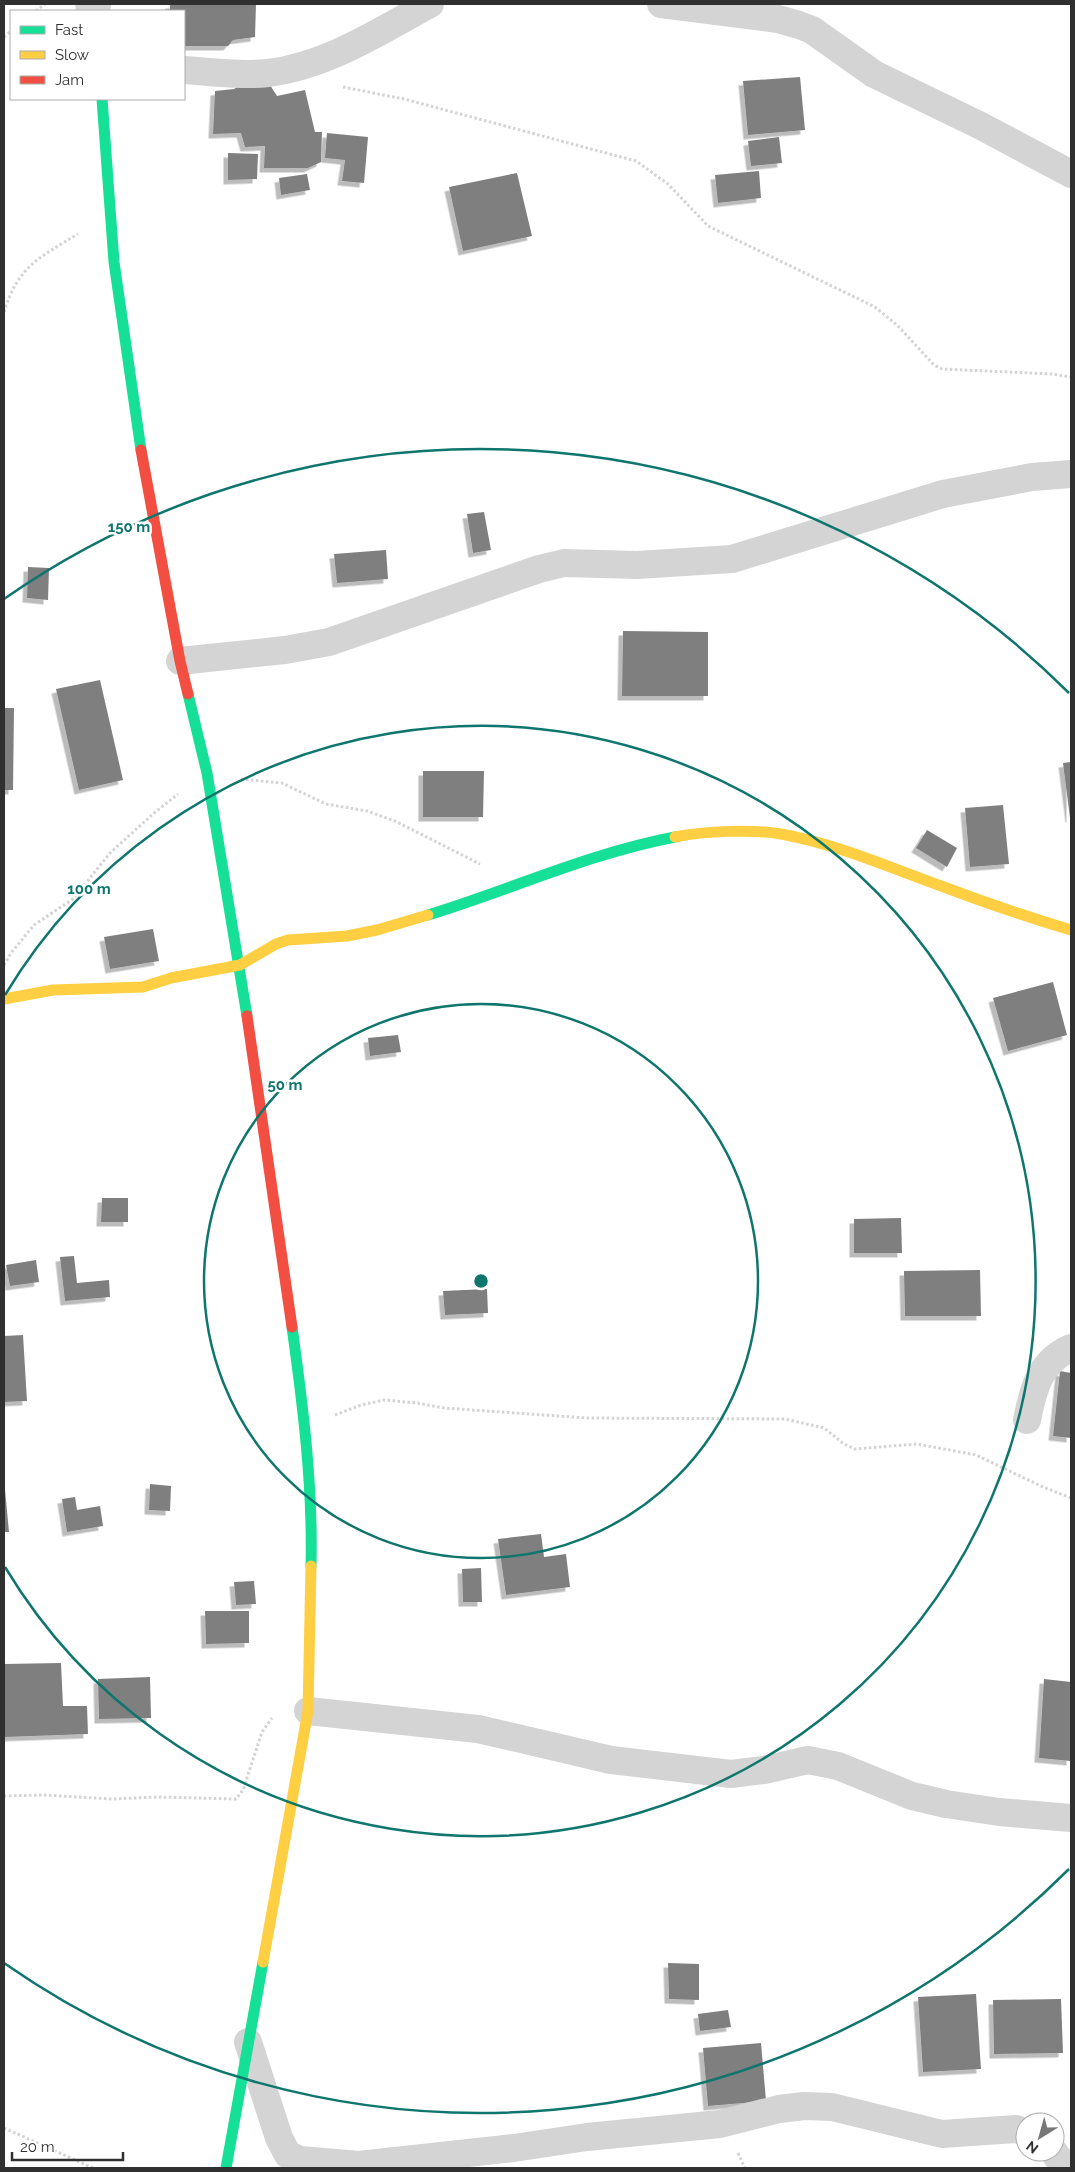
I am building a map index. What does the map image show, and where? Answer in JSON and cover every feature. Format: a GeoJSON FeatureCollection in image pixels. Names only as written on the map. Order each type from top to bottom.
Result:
{"type":"FeatureCollection","features":[{"type":"Feature","properties":{"kind":"street"},"geometry":{"type":"LineString","coordinates":[[185,70],[267,73],[290,69],[349,47],[430,4]]}},
{"type":"Feature","properties":{"kind":"street"},"geometry":{"type":"LineString","coordinates":[[661,4],[778,19],[812,30],[874,74],[981,126],[1071,174]]}},
{"type":"Feature","properties":{"kind":"street"},"geometry":{"type":"LineString","coordinates":[[102,100],[114,262],[145,476],[180,661],[207,773],[240,965],[302,1398],[312,1529],[308,1710],[226,2168]]}},
{"type":"Feature","properties":{"kind":"street"},"geometry":{"type":"LineString","coordinates":[[180,661],[285,650],[329,642],[539,569],[564,563],[637,565],[732,559],[944,494],[1032,477],[1071,474]]}},
{"type":"Feature","properties":{"kind":"street"},"geometry":{"type":"LineString","coordinates":[[4,999],[53,990],[143,987],[171,978],[240,965],[276,944],[288,940],[347,936],[377,930],[478,900],[558,870],[647,842],[671,837],[719,832],[779,834],[808,840],[873,861],[997,907],[1071,930]]}},
{"type":"Feature","properties":{"kind":"street"},"geometry":{"type":"LineString","coordinates":[[1027,1420],[1032,1393],[1046,1365],[1061,1352],[1071,1348]]}},
{"type":"Feature","properties":{"kind":"street"},"geometry":{"type":"LineString","coordinates":[[308,1710],[478,1729],[612,1760],[731,1774],[764,1770],[808,1760],[838,1766],[912,1796],[946,1804],[999,1812],[1071,1818]]}},
{"type":"Feature","properties":{"kind":"street"},"geometry":{"type":"LineString","coordinates":[[248,2042],[279,2138],[288,2155],[300,2160],[359,2165],[514,2148],[587,2137],[720,2124],[779,2109],[804,2106],[832,2107],[942,2134],[1015,2129]]}},
{"type":"Feature","properties":{"kind":"path"},"geometry":{"type":"LineString","coordinates":[[340,87],[404,99],[636,161],[668,184],[708,226],[875,307],[897,325],[934,365],[942,369],[1052,374],[1071,377]]}},
{"type":"Feature","properties":{"kind":"path"},"geometry":{"type":"LineString","coordinates":[[4,312],[8,299],[22,274],[37,258],[110,213]]}},
{"type":"Feature","properties":{"kind":"path"},"geometry":{"type":"LineString","coordinates":[[4,966],[11,953],[34,924],[73,898],[110,853],[154,813],[207,773],[245,780],[282,783],[326,804],[367,811],[395,821],[472,861],[524,883]]}},
{"type":"Feature","properties":{"kind":"path"},"geometry":{"type":"LineString","coordinates":[[304,1426],[361,1405],[384,1400],[444,1408],[586,1418],[785,1419],[824,1428],[850,1448],[917,1444],[976,1455],[1043,1487],[1071,1498]]}},
{"type":"Feature","properties":{"kind":"path"},"geometry":{"type":"LineString","coordinates":[[4,1796],[44,1795],[112,1799],[157,1797],[238,1798],[243,1790],[262,1732],[273,1716]]}},
{"type":"Feature","properties":{"kind":"path"},"geometry":{"type":"LineString","coordinates":[[4,2128],[93,2168]]}},
{"type":"Feature","properties":{"kind":"building"},"geometry":{"type":"Polygon","coordinates":[[[170,4],[256,4],[255,37],[233,40],[228,46],[185,46],[185,10],[170,10],[170,4]]]}},
{"type":"Feature","properties":{"kind":"building"},"geometry":{"type":"Polygon","coordinates":[[[800,77],[805,130],[748,135],[743,81],[800,77]]]}},
{"type":"Feature","properties":{"kind":"building"},"geometry":{"type":"Polygon","coordinates":[[[270,85],[277,96],[305,90],[315,132],[322,132],[321,162],[308,168],[264,168],[265,146],[245,147],[241,133],[213,134],[215,91],[234,89],[239,86],[270,85]]]}},
{"type":"Feature","properties":{"kind":"building"},"geometry":{"type":"Polygon","coordinates":[[[327,133],[368,137],[364,183],[342,181],[345,160],[325,158],[327,133]]]}},
{"type":"Feature","properties":{"kind":"building"},"geometry":{"type":"Polygon","coordinates":[[[779,137],[782,163],[751,166],[748,141],[779,137]]]}},
{"type":"Feature","properties":{"kind":"building"},"geometry":{"type":"Polygon","coordinates":[[[228,153],[258,154],[257,179],[228,180],[228,153]]]}},
{"type":"Feature","properties":{"kind":"building"},"geometry":{"type":"Polygon","coordinates":[[[759,171],[761,198],[718,203],[715,175],[759,171]]]}},
{"type":"Feature","properties":{"kind":"building"},"geometry":{"type":"Polygon","coordinates":[[[517,173],[532,236],[463,251],[449,187],[517,173]]]}},
{"type":"Feature","properties":{"kind":"building"},"geometry":{"type":"Polygon","coordinates":[[[307,174],[310,190],[281,195],[279,178],[307,174]]]}},
{"type":"Feature","properties":{"kind":"building"},"geometry":{"type":"Polygon","coordinates":[[[484,512],[491,550],[473,553],[467,514],[484,512]]]}},
{"type":"Feature","properties":{"kind":"building"},"geometry":{"type":"Polygon","coordinates":[[[386,550],[388,579],[337,583],[334,554],[386,550]]]}},
{"type":"Feature","properties":{"kind":"building"},"geometry":{"type":"Polygon","coordinates":[[[28,567],[49,568],[48,600],[27,598],[28,567]]]}},
{"type":"Feature","properties":{"kind":"building"},"geometry":{"type":"Polygon","coordinates":[[[623,631],[708,632],[708,696],[622,696],[623,631]]]}},
{"type":"Feature","properties":{"kind":"building"},"geometry":{"type":"Polygon","coordinates":[[[100,680],[123,780],[79,790],[56,689],[100,680]]]}},
{"type":"Feature","properties":{"kind":"building"},"geometry":{"type":"Polygon","coordinates":[[[4,708],[14,708],[13,790],[4,790],[4,708]]]}},
{"type":"Feature","properties":{"kind":"building"},"geometry":{"type":"Polygon","coordinates":[[[1071,762],[1071,818],[1070,818],[1063,763],[1071,762]]]}},
{"type":"Feature","properties":{"kind":"building"},"geometry":{"type":"Polygon","coordinates":[[[423,771],[484,771],[483,817],[423,817],[423,771]]]}},
{"type":"Feature","properties":{"kind":"building"},"geometry":{"type":"Polygon","coordinates":[[[1003,805],[1009,864],[970,867],[965,808],[1003,805]]]}},
{"type":"Feature","properties":{"kind":"building"},"geometry":{"type":"Polygon","coordinates":[[[927,830],[957,848],[947,867],[916,848],[927,830]]]}},
{"type":"Feature","properties":{"kind":"building"},"geometry":{"type":"Polygon","coordinates":[[[153,929],[159,961],[110,969],[104,937],[153,929]]]}},
{"type":"Feature","properties":{"kind":"building"},"geometry":{"type":"Polygon","coordinates":[[[1053,982],[1067,1035],[1008,1051],[993,998],[1053,982]]]}},
{"type":"Feature","properties":{"kind":"building"},"geometry":{"type":"Polygon","coordinates":[[[398,1035],[401,1052],[370,1056],[368,1038],[398,1035]]]}},
{"type":"Feature","properties":{"kind":"building"},"geometry":{"type":"Polygon","coordinates":[[[102,1198],[128,1198],[128,1222],[101,1222],[102,1198]]]}},
{"type":"Feature","properties":{"kind":"building"},"geometry":{"type":"Polygon","coordinates":[[[901,1218],[902,1253],[854,1253],[854,1219],[901,1218]]]}},
{"type":"Feature","properties":{"kind":"building"},"geometry":{"type":"Polygon","coordinates":[[[74,1256],[77,1283],[109,1280],[110,1297],[65,1301],[60,1257],[74,1256]]]}},
{"type":"Feature","properties":{"kind":"building"},"geometry":{"type":"Polygon","coordinates":[[[36,1260],[39,1282],[10,1286],[6,1265],[36,1260]]]}},
{"type":"Feature","properties":{"kind":"building"},"geometry":{"type":"Polygon","coordinates":[[[980,1270],[981,1316],[905,1316],[904,1271],[980,1270]]]}},
{"type":"Feature","properties":{"kind":"building"},"geometry":{"type":"Polygon","coordinates":[[[487,1289],[488,1313],[445,1315],[443,1291],[487,1289]]]}},
{"type":"Feature","properties":{"kind":"building"},"geometry":{"type":"Polygon","coordinates":[[[23,1335],[27,1401],[4,1402],[4,1336],[23,1335]]]}},
{"type":"Feature","properties":{"kind":"building"},"geometry":{"type":"Polygon","coordinates":[[[1060,1371],[1071,1373],[1071,1438],[1053,1436],[1060,1371]]]}},
{"type":"Feature","properties":{"kind":"building"},"geometry":{"type":"Polygon","coordinates":[[[4,1479],[9,1532],[4,1532],[4,1479]]]}},
{"type":"Feature","properties":{"kind":"building"},"geometry":{"type":"Polygon","coordinates":[[[150,1484],[171,1486],[170,1511],[149,1510],[150,1484]]]}},
{"type":"Feature","properties":{"kind":"building"},"geometry":{"type":"Polygon","coordinates":[[[75,1497],[77,1510],[100,1506],[103,1526],[67,1532],[62,1499],[75,1497]]]}},
{"type":"Feature","properties":{"kind":"building"},"geometry":{"type":"Polygon","coordinates":[[[541,1534],[544,1557],[566,1554],[570,1587],[506,1595],[498,1539],[541,1534]]]}},
{"type":"Feature","properties":{"kind":"building"},"geometry":{"type":"Polygon","coordinates":[[[481,1568],[482,1602],[463,1602],[462,1569],[481,1568]]]}},
{"type":"Feature","properties":{"kind":"building"},"geometry":{"type":"Polygon","coordinates":[[[254,1581],[256,1604],[236,1605],[234,1582],[254,1581]]]}},
{"type":"Feature","properties":{"kind":"building"},"geometry":{"type":"Polygon","coordinates":[[[205,1611],[249,1611],[249,1643],[206,1644],[205,1611]]]}},
{"type":"Feature","properties":{"kind":"building"},"geometry":{"type":"Polygon","coordinates":[[[61,1663],[63,1706],[87,1706],[88,1734],[5,1737],[4,1664],[61,1663]]]}},
{"type":"Feature","properties":{"kind":"building"},"geometry":{"type":"Polygon","coordinates":[[[150,1677],[151,1718],[99,1719],[98,1679],[150,1677]]]}},
{"type":"Feature","properties":{"kind":"building"},"geometry":{"type":"Polygon","coordinates":[[[1044,1679],[1071,1682],[1071,1761],[1039,1758],[1044,1679]]]}},
{"type":"Feature","properties":{"kind":"building"},"geometry":{"type":"Polygon","coordinates":[[[668,1963],[699,1964],[699,2000],[669,1999],[668,1963]]]}},
{"type":"Feature","properties":{"kind":"building"},"geometry":{"type":"Polygon","coordinates":[[[976,1994],[981,2069],[923,2072],[918,1997],[976,1994]]]}},
{"type":"Feature","properties":{"kind":"building"},"geometry":{"type":"Polygon","coordinates":[[[1061,1999],[1063,2053],[994,2054],[993,2000],[1061,1999]]]}},
{"type":"Feature","properties":{"kind":"building"},"geometry":{"type":"Polygon","coordinates":[[[728,2010],[731,2027],[700,2031],[698,2014],[728,2010]]]}},
{"type":"Feature","properties":{"kind":"building"},"geometry":{"type":"Polygon","coordinates":[[[761,2043],[766,2101],[708,2106],[703,2048],[761,2043]]]}},
{"type":"Feature","properties":{"kind":"traffic: fast"},"geometry":{"type":"LineString","coordinates":[[102,100],[114,262],[141,450]]}},
{"type":"Feature","properties":{"kind":"traffic: fast"},"geometry":{"type":"LineString","coordinates":[[188,694],[207,773],[247,1016]]}},
{"type":"Feature","properties":{"kind":"traffic: fast"},"geometry":{"type":"LineString","coordinates":[[428,915],[612,852],[675,837]]}},
{"type":"Feature","properties":{"kind":"traffic: fast"},"geometry":{"type":"LineString","coordinates":[[292,1327],[309,1476],[311,1566]]}},
{"type":"Feature","properties":{"kind":"traffic: fast"},"geometry":{"type":"LineString","coordinates":[[226,2168],[263,1962]]}},
{"type":"Feature","properties":{"kind":"traffic: slow"},"geometry":{"type":"LineString","coordinates":[[675,837],[714,832],[742,831],[769,832],[802,838],[843,850],[991,904],[1071,930]]}},
{"type":"Feature","properties":{"kind":"traffic: slow"},"geometry":{"type":"LineString","coordinates":[[4,999],[53,990],[143,987],[171,978],[240,965],[276,944],[288,940],[347,936],[377,930],[428,915]]}},
{"type":"Feature","properties":{"kind":"traffic: slow"},"geometry":{"type":"LineString","coordinates":[[263,1962],[308,1711],[311,1566]]}},
{"type":"Feature","properties":{"kind":"traffic: jam"},"geometry":{"type":"LineString","coordinates":[[141,450],[180,661],[188,694]]}},
{"type":"Feature","properties":{"kind":"traffic: jam"},"geometry":{"type":"LineString","coordinates":[[247,1016],[292,1327]]}}]}
